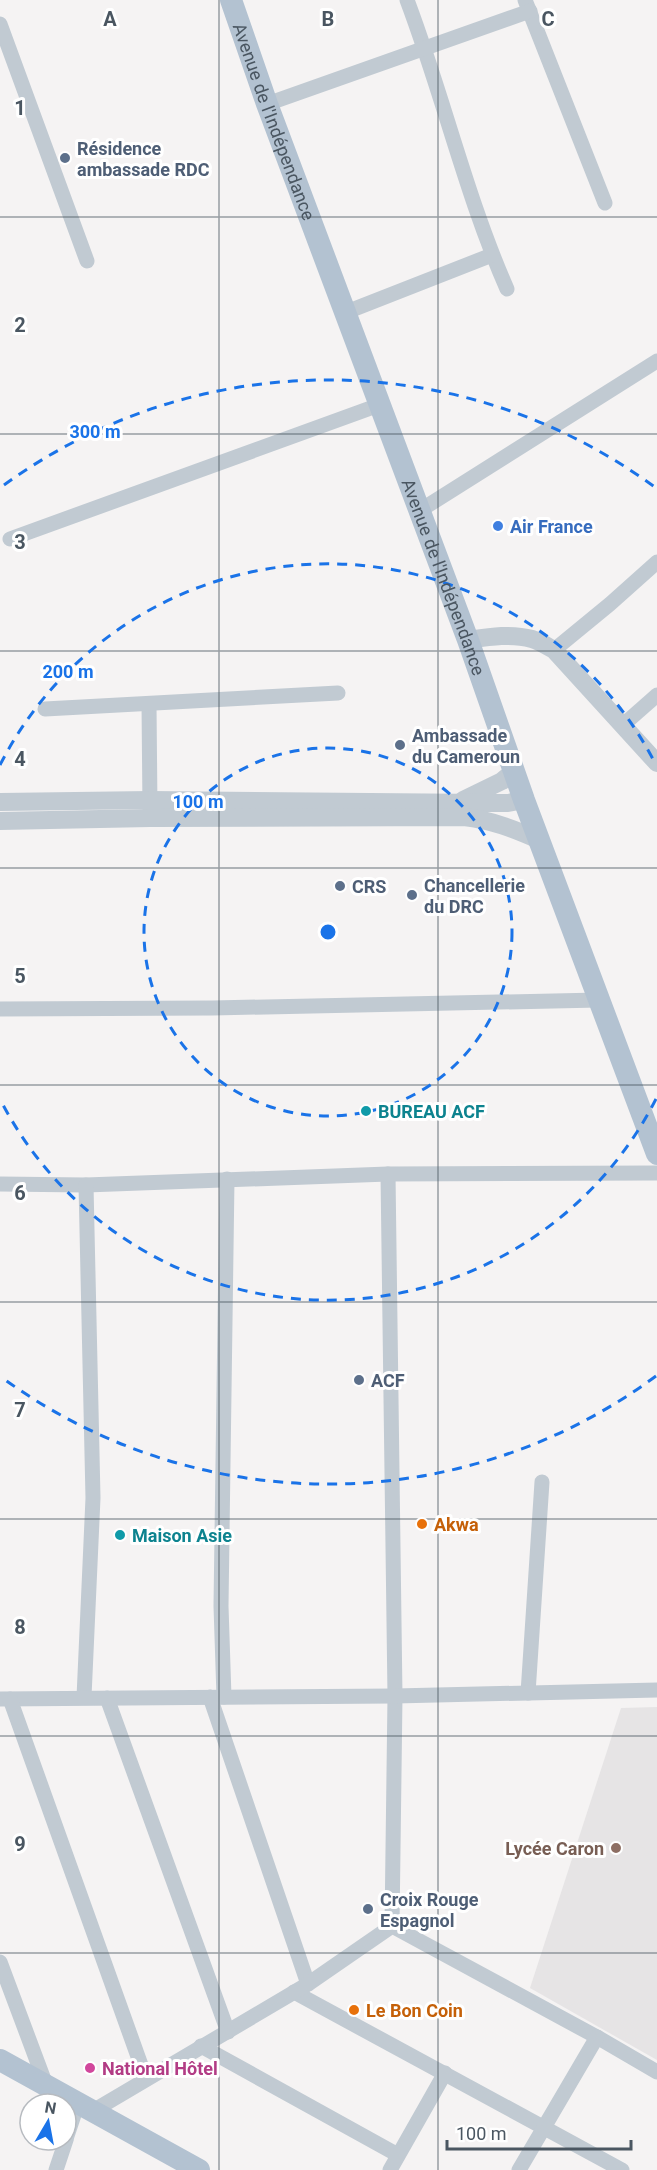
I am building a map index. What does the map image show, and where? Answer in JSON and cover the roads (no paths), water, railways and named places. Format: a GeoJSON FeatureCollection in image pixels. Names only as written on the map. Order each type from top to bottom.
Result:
{"type":"FeatureCollection","features":[{"type":"Feature","properties":{"kind":"main road","name":"Avenue de l'Indépendance"},"geometry":{"type":"LineString","coordinates":[[231,0],[344,313],[468,640],[524,800],[657,1154]]}},
{"type":"Feature","properties":{"kind":"main road"},"geometry":{"type":"LineString","coordinates":[[0,2060],[85,2107],[174,2164],[199,2170]]}},
{"type":"Feature","properties":{"kind":"street"},"geometry":{"type":"LineString","coordinates":[[407,0],[492,255],[507,289]]}},
{"type":"Feature","properties":{"kind":"street"},"geometry":{"type":"LineString","coordinates":[[267,104],[425,49],[527,5],[605,203]]}},
{"type":"Feature","properties":{"kind":"street"},"geometry":{"type":"LineString","coordinates":[[0,24],[87,261]]}},
{"type":"Feature","properties":{"kind":"street"},"geometry":{"type":"LineString","coordinates":[[344,313],[492,255]]}},
{"type":"Feature","properties":{"kind":"street"},"geometry":{"type":"LineString","coordinates":[[419,511],[657,361]]}},
{"type":"Feature","properties":{"kind":"street"},"geometry":{"type":"LineString","coordinates":[[10,539],[379,405]]}},
{"type":"Feature","properties":{"kind":"street"},"geometry":{"type":"LineString","coordinates":[[554,650],[610,604],[657,561]]}},
{"type":"Feature","properties":{"kind":"street"},"geometry":{"type":"LineString","coordinates":[[468,640],[493,637],[532,639],[554,650],[657,763]]}},
{"type":"Feature","properties":{"kind":"street"},"geometry":{"type":"LineString","coordinates":[[45,709],[338,693]]}},
{"type":"Feature","properties":{"kind":"street"},"geometry":{"type":"LineString","coordinates":[[623,725],[657,695]]}},
{"type":"Feature","properties":{"kind":"street"},"geometry":{"type":"LineString","coordinates":[[149,704],[150,809]]}},
{"type":"Feature","properties":{"kind":"street"},"geometry":{"type":"LineString","coordinates":[[459,802],[492,787],[514,771]]}},
{"type":"Feature","properties":{"kind":"street"},"geometry":{"type":"LineString","coordinates":[[0,821],[150,809],[459,802],[508,803],[524,800]]}},
{"type":"Feature","properties":{"kind":"street"},"geometry":{"type":"LineString","coordinates":[[0,802],[150,809],[464,817],[499,824],[539,840]]}},
{"type":"Feature","properties":{"kind":"street"},"geometry":{"type":"LineString","coordinates":[[0,1009],[213,1008],[599,1000]]}},
{"type":"Feature","properties":{"kind":"street"},"geometry":{"type":"LineString","coordinates":[[0,1184],[86,1185],[388,1174],[657,1173]]}},
{"type":"Feature","properties":{"kind":"street"},"geometry":{"type":"LineString","coordinates":[[388,1174],[395,1696],[392,1926]]}},
{"type":"Feature","properties":{"kind":"street"},"geometry":{"type":"LineString","coordinates":[[227,1179],[221,1606],[217,1697],[308,1984]]}},
{"type":"Feature","properties":{"kind":"street"},"geometry":{"type":"LineString","coordinates":[[84,1697],[93,1498],[86,1185]]}},
{"type":"Feature","properties":{"kind":"street"},"geometry":{"type":"LineString","coordinates":[[528,1693],[542,1482]]}},
{"type":"Feature","properties":{"kind":"street"},"geometry":{"type":"LineString","coordinates":[[146,2079],[5,1699],[395,1696],[657,1690]]}},
{"type":"Feature","properties":{"kind":"street"},"geometry":{"type":"LineString","coordinates":[[107,1698],[228,2032]]}},
{"type":"Feature","properties":{"kind":"street"},"geometry":{"type":"LineString","coordinates":[[78,2119],[85,2107],[146,2079],[228,2032],[308,1984],[392,1926]]}},
{"type":"Feature","properties":{"kind":"street"},"geometry":{"type":"LineString","coordinates":[[392,1926],[657,2072]]}},
{"type":"Feature","properties":{"kind":"street"},"geometry":{"type":"LineString","coordinates":[[0,1962],[46,2085]]}},
{"type":"Feature","properties":{"kind":"street"},"geometry":{"type":"LineString","coordinates":[[294,1992],[622,2170]]}},
{"type":"Feature","properties":{"kind":"street"},"geometry":{"type":"LineString","coordinates":[[519,2170],[597,2037]]}},
{"type":"Feature","properties":{"kind":"street"},"geometry":{"type":"LineString","coordinates":[[201,2046],[398,2155]]}},
{"type":"Feature","properties":{"kind":"street"},"geometry":{"type":"LineString","coordinates":[[390,2170],[445,2073]]}},
{"type":"Feature","properties":{"kind":"street"},"geometry":{"type":"LineString","coordinates":[[56,2170],[62,2152]]}},
{"type":"Feature","properties":{"kind":"place","name":"Résidence ambassade RDC"},"geometry":{"type":"Point","coordinates":[65,158]}},
{"type":"Feature","properties":{"kind":"place","name":"Air France"},"geometry":{"type":"Point","coordinates":[498,526]}},
{"type":"Feature","properties":{"kind":"place","name":"Ambassade du Cameroun"},"geometry":{"type":"Point","coordinates":[400,745]}},
{"type":"Feature","properties":{"kind":"place","name":"CRS"},"geometry":{"type":"Point","coordinates":[340,886]}},
{"type":"Feature","properties":{"kind":"place","name":"Chancellerie du DRC"},"geometry":{"type":"Point","coordinates":[412,895]}},
{"type":"Feature","properties":{"kind":"place","name":"BUREAU ACF"},"geometry":{"type":"Point","coordinates":[366,1111]}},
{"type":"Feature","properties":{"kind":"place","name":"ACF"},"geometry":{"type":"Point","coordinates":[359,1380]}},
{"type":"Feature","properties":{"kind":"place","name":"Akwa"},"geometry":{"type":"Point","coordinates":[422,1524]}},
{"type":"Feature","properties":{"kind":"place","name":"Maison Asie"},"geometry":{"type":"Point","coordinates":[120,1535]}},
{"type":"Feature","properties":{"kind":"place","name":"Lycée Caron"},"geometry":{"type":"Point","coordinates":[616,1848]}},
{"type":"Feature","properties":{"kind":"place","name":"Croix Rouge Espagnol"},"geometry":{"type":"Point","coordinates":[368,1909]}},
{"type":"Feature","properties":{"kind":"place","name":"Le Bon Coin"},"geometry":{"type":"Point","coordinates":[354,2010]}},
{"type":"Feature","properties":{"kind":"place","name":"National Hôtel"},"geometry":{"type":"Point","coordinates":[90,2068]}}]}
